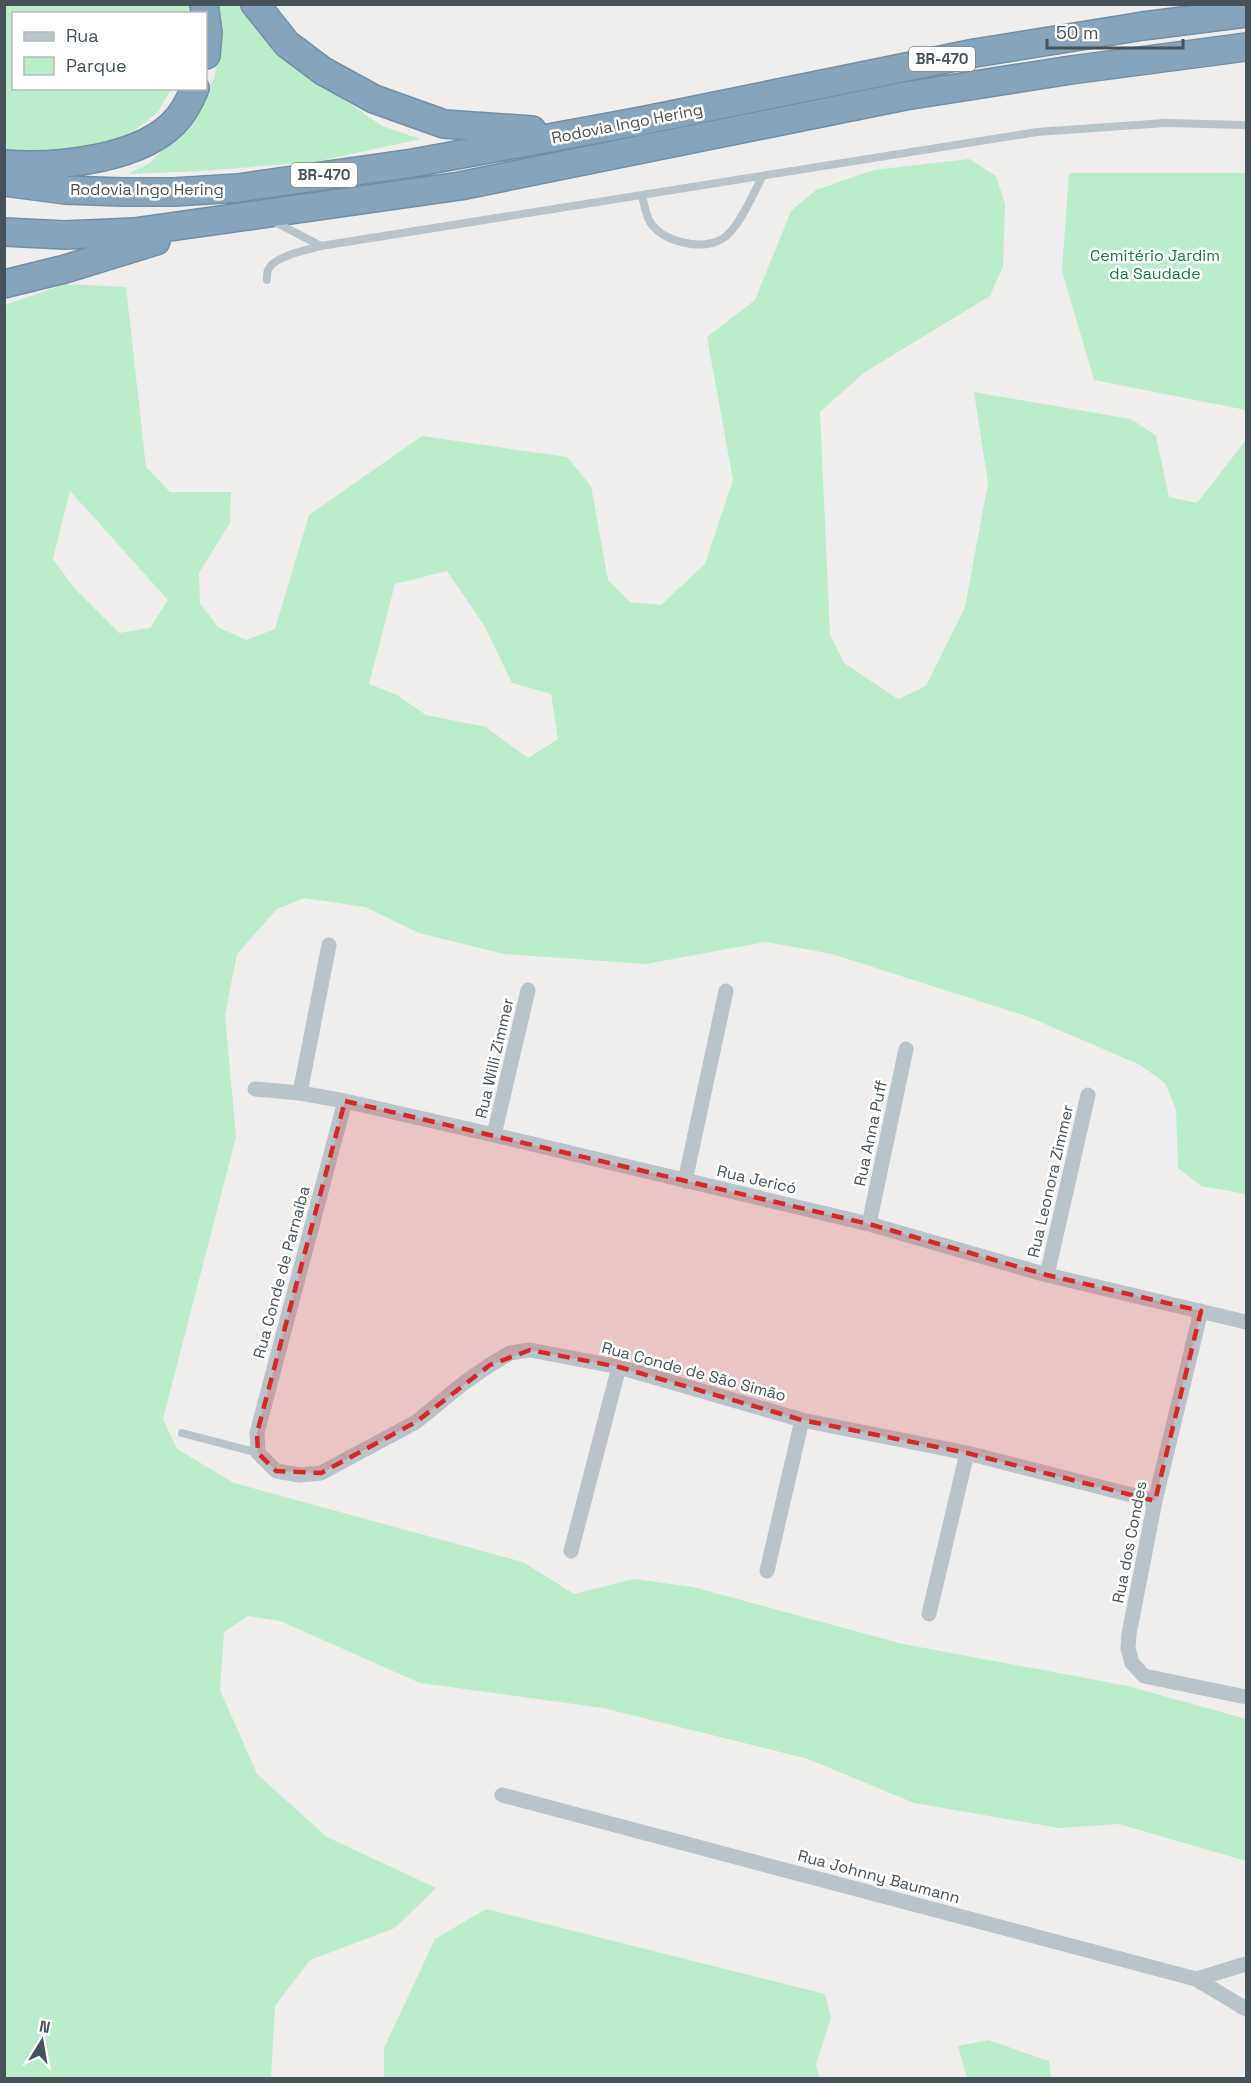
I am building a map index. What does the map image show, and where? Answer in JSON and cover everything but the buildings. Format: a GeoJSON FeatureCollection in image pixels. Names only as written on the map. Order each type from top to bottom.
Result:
{"type":"FeatureCollection","features":[{"type":"Feature","properties":{"kind":"highway"},"geometry":{"type":"LineString","coordinates":[[255,4],[287,44],[324,71],[374,99],[444,124],[524,131],[640,121]]}},
{"type":"Feature","properties":{"kind":"highway","name":"Rodovia Ingo Hering"},"geometry":{"type":"LineString","coordinates":[[4,182],[65,190],[123,192],[238,188],[413,163],[640,121],[975,53],[1143,26],[1246,13]]}},
{"type":"Feature","properties":{"kind":"highway"},"geometry":{"type":"LineString","coordinates":[[207,26],[207,44]]}},
{"type":"Feature","properties":{"kind":"highway","name":"Rodovia Ingo Hering"},"geometry":{"type":"LineString","coordinates":[[4,232],[64,235],[134,232],[460,186],[905,96],[1071,70],[1246,47]]}},
{"type":"Feature","properties":{"kind":"highway"},"geometry":{"type":"LineString","coordinates":[[1191,54],[1246,55]]}},
{"type":"Feature","properties":{"kind":"highway"},"geometry":{"type":"LineString","coordinates":[[4,164],[24,166],[66,163],[111,156],[151,140],[178,118],[194,90]]}},
{"type":"Feature","properties":{"kind":"highway"},"geometry":{"type":"LineString","coordinates":[[4,284],[65,269],[222,221]]}},
{"type":"Feature","properties":{"kind":"street"},"geometry":{"type":"LineString","coordinates":[[300,1093],[329,945]]}},
{"type":"Feature","properties":{"kind":"street","name":"Rua Willi Zimmer"},"geometry":{"type":"LineString","coordinates":[[494,1135],[528,990]]}},
{"type":"Feature","properties":{"kind":"street"},"geometry":{"type":"LineString","coordinates":[[685,1180],[726,991]]}},
{"type":"Feature","properties":{"kind":"street","name":"Rua Anna Puff"},"geometry":{"type":"LineString","coordinates":[[869,1224],[906,1049]]}},
{"type":"Feature","properties":{"kind":"street","name":"Rua Jericó"},"geometry":{"type":"LineString","coordinates":[[255,1089],[300,1093],[345,1101],[494,1135],[869,1224],[1047,1275],[1246,1322]]}},
{"type":"Feature","properties":{"kind":"street","name":"Rua Leonora Zimmer"},"geometry":{"type":"LineString","coordinates":[[1047,1275],[1088,1095]]}},
{"type":"Feature","properties":{"kind":"street","name":"Rua Conde de Parnaíba"},"geometry":{"type":"LineString","coordinates":[[258,1453],[257,1433],[345,1101]]}},
{"type":"Feature","properties":{"kind":"street","name":"Rua dos Condes"},"geometry":{"type":"LineString","coordinates":[[1201,1311],[1155,1501],[1128,1648],[1132,1663],[1144,1676],[1246,1697]]}},
{"type":"Feature","properties":{"kind":"street","name":"Rua Conde de São Simão"},"geometry":{"type":"LineString","coordinates":[[258,1453],[276,1471],[300,1475],[321,1473],[416,1422],[465,1382],[510,1353],[530,1350],[619,1367],[802,1420],[967,1453],[1155,1501]]}},
{"type":"Feature","properties":{"kind":"street"},"geometry":{"type":"LineString","coordinates":[[571,1551],[619,1367]]}},
{"type":"Feature","properties":{"kind":"street"},"geometry":{"type":"LineString","coordinates":[[767,1571],[802,1420]]}},
{"type":"Feature","properties":{"kind":"street"},"geometry":{"type":"LineString","coordinates":[[929,1614],[967,1453]]}},
{"type":"Feature","properties":{"kind":"street","name":"Rua Johnny Baumann"},"geometry":{"type":"LineString","coordinates":[[502,1795],[1196,1979],[1246,2009]]}},
{"type":"Feature","properties":{"kind":"street"},"geometry":{"type":"LineString","coordinates":[[1196,1979],[1246,1964]]}},
{"type":"Feature","properties":{"kind":"lane"},"geometry":{"type":"LineString","coordinates":[[267,280],[268,270],[272,265],[293,253],[321,246],[1037,132],[1165,123],[1246,125]]}},
{"type":"Feature","properties":{"kind":"lane"},"geometry":{"type":"LineString","coordinates":[[642,196],[650,222],[664,237],[696,246],[722,239],[739,220],[762,177]]}},
{"type":"Feature","properties":{"kind":"lane"},"geometry":{"type":"LineString","coordinates":[[260,215],[321,246]]}},
{"type":"Feature","properties":{"kind":"lane"},"geometry":{"type":"LineString","coordinates":[[182,1433],[258,1453]]}},
{"type":"Feature","properties":{"kind":"highlighted area"},"geometry":{"type":"Polygon","coordinates":[[[345,1101],[869,1224],[1047,1275],[1201,1311],[1155,1501],[967,1453],[802,1420],[619,1367],[530,1350],[490,1365],[416,1422],[321,1473],[276,1471],[258,1453],[257,1433],[345,1101]]]}},
{"type":"Feature","properties":{"kind":"green space"},"geometry":{"type":"Polygon","coordinates":[[[191,4],[193,12],[12,12],[12,90],[170,90],[158,112],[123,140],[80,150],[4,153],[4,5],[191,4]]]}},
{"type":"Feature","properties":{"kind":"green space"},"geometry":{"type":"Polygon","coordinates":[[[215,5],[240,5],[290,62],[382,126],[421,139],[315,162],[128,174],[151,162],[191,121],[215,77],[218,14],[215,5]]]}},
{"type":"Feature","properties":{"kind":"green space"},"geometry":{"type":"Polygon","coordinates":[[[969,159],[996,176],[1005,204],[1003,266],[990,296],[865,372],[820,412],[830,635],[844,663],[898,699],[926,686],[965,607],[988,483],[974,392],[1131,419],[1156,436],[1169,497],[1197,503],[1246,440],[1246,1194],[1201,1186],[1178,1168],[1176,1110],[1165,1083],[1140,1065],[1029,1017],[832,954],[766,942],[646,964],[504,954],[419,933],[365,907],[304,898],[277,909],[237,954],[225,1015],[236,1137],[163,1419],[177,1449],[234,1483],[523,1562],[574,1594],[634,1579],[693,1587],[903,1644],[1128,1686],[1246,1719],[1246,1861],[1119,1824],[1059,1828],[914,1803],[808,1759],[603,1708],[420,1683],[280,1621],[248,1616],[224,1632],[220,1690],[257,1774],[327,1837],[436,1888],[395,1928],[310,1960],[275,2006],[271,2078],[5,2078],[5,305],[65,284],[126,287],[146,467],[170,492],[231,492],[230,523],[199,573],[200,603],[218,627],[246,640],[275,629],[309,515],[422,436],[567,457],[591,486],[608,580],[630,602],[661,605],[705,564],[733,480],[707,337],[755,300],[791,211],[816,190],[873,170],[969,159]],[[70,491],[53,559],[75,589],[119,633],[150,628],[168,600],[70,491]],[[447,571],[395,584],[369,684],[397,695],[426,715],[486,727],[528,758],[558,739],[551,694],[512,683],[484,625],[447,571]]]}},
{"type":"Feature","properties":{"kind":"green space","name":"Cemitério Jardim da Saudade"},"geometry":{"type":"Polygon","coordinates":[[[1069,173],[1246,173],[1246,410],[1094,380],[1062,271],[1069,173]]]}},
{"type":"Feature","properties":{"kind":"green space"},"geometry":{"type":"Polygon","coordinates":[[[486,1909],[825,1994],[831,2018],[816,2064],[819,2078],[384,2078],[384,2048],[435,1939],[486,1909]]]}},
{"type":"Feature","properties":{"kind":"green space"},"geometry":{"type":"Polygon","coordinates":[[[988,2040],[1049,2061],[1051,2078],[967,2078],[958,2046],[988,2040]]]}}]}
